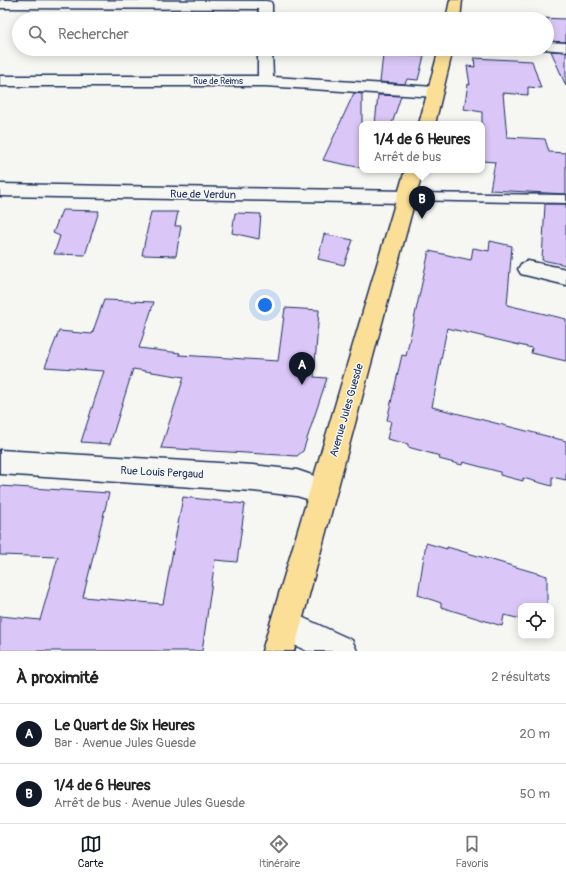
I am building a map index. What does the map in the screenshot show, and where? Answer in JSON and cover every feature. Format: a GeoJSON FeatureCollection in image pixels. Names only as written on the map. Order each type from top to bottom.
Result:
{"type":"FeatureCollection","features":[{"type":"Feature","properties":{"kind":"main road"},"geometry":{"type":"LineString","coordinates":[[454,12],[456,0]]}},
{"type":"Feature","properties":{"kind":"main road"},"geometry":{"type":"LineString","coordinates":[[428,121],[444,56]]}},
{"type":"Feature","properties":{"kind":"main road","name":"Avenue Jules Guesde"},"geometry":{"type":"LineString","coordinates":[[282,638],[413,173]]}},
{"type":"Feature","properties":{"kind":"street"},"geometry":{"type":"LineString","coordinates":[[0,4],[266,4],[265,12]]}},
{"type":"Feature","properties":{"kind":"street"},"geometry":{"type":"LineString","coordinates":[[554,46],[566,47]]}},
{"type":"Feature","properties":{"kind":"street"},"geometry":{"type":"LineString","coordinates":[[265,56],[265,81]]}},
{"type":"Feature","properties":{"kind":"street","name":"Rue de Reims"},"geometry":{"type":"LineString","coordinates":[[0,81],[265,81],[436,92]]}},
{"type":"Feature","properties":{"kind":"street","name":"Rue de Verdun"},"geometry":{"type":"LineString","coordinates":[[0,190],[407,197]]}},
{"type":"Feature","properties":{"kind":"street"},"geometry":{"type":"LineString","coordinates":[[528,269],[566,277]]}},
{"type":"Feature","properties":{"kind":"street","name":"Rue Louis Pergaud"},"geometry":{"type":"LineString","coordinates":[[0,462],[253,478],[297,484],[323,491]]}},
{"type":"Feature","properties":{"kind":"street"},"geometry":{"type":"LineString","coordinates":[[282,638],[342,651]]}},
{"type":"Feature","properties":{"kind":"lane"},"geometry":{"type":"LineString","coordinates":[[407,197],[566,199]]}},
{"type":"Feature","properties":{"kind":"building"},"geometry":{"type":"Polygon","coordinates":[[[554,19],[566,19],[566,42],[554,41],[554,19]]]}},
{"type":"Feature","properties":{"kind":"building"},"geometry":{"type":"Polygon","coordinates":[[[554,51],[566,52],[566,86],[553,56],[554,51]]]}},
{"type":"Feature","properties":{"kind":"building"},"geometry":{"type":"Polygon","coordinates":[[[383,56],[424,56],[418,80],[407,79],[405,84],[380,82],[383,56]]]}},
{"type":"Feature","properties":{"kind":"building"},"geometry":{"type":"Polygon","coordinates":[[[474,58],[532,61],[541,88],[528,87],[528,95],[503,93],[507,137],[545,139],[549,152],[566,153],[566,194],[490,190],[495,162],[485,161],[485,121],[482,121],[482,112],[464,109],[468,84],[470,85],[467,66],[475,67],[474,58]]]}},
{"type":"Feature","properties":{"kind":"building"},"geometry":{"type":"Polygon","coordinates":[[[354,93],[362,94],[362,121],[359,121],[359,167],[323,160],[354,93]]]}},
{"type":"Feature","properties":{"kind":"building"},"geometry":{"type":"Polygon","coordinates":[[[378,95],[401,96],[393,121],[375,121],[378,95]]]}},
{"type":"Feature","properties":{"kind":"building"},"geometry":{"type":"Polygon","coordinates":[[[545,204],[566,204],[566,265],[542,260],[545,204]]]}},
{"type":"Feature","properties":{"kind":"building"},"geometry":{"type":"Polygon","coordinates":[[[62,210],[99,211],[85,255],[54,254],[60,236],[53,233],[62,210]]]}},
{"type":"Feature","properties":{"kind":"building"},"geometry":{"type":"Polygon","coordinates":[[[151,212],[178,212],[175,226],[181,226],[176,256],[142,255],[151,212]]]}},
{"type":"Feature","properties":{"kind":"building"},"geometry":{"type":"Polygon","coordinates":[[[235,213],[261,214],[259,239],[232,233],[235,213]]]}},
{"type":"Feature","properties":{"kind":"building"},"geometry":{"type":"Polygon","coordinates":[[[324,234],[353,240],[344,265],[318,259],[324,234]]]}},
{"type":"Feature","properties":{"kind":"building"},"geometry":{"type":"Polygon","coordinates":[[[490,241],[512,246],[507,305],[566,319],[566,361],[531,353],[532,348],[447,328],[432,407],[566,441],[566,480],[552,477],[552,486],[523,478],[523,481],[500,475],[500,472],[463,462],[462,465],[439,459],[440,456],[408,447],[408,444],[387,439],[391,421],[387,420],[402,355],[406,356],[429,251],[471,260],[473,248],[489,251],[490,241]]]}},
{"type":"Feature","properties":{"kind":"building"},"geometry":{"type":"Polygon","coordinates":[[[104,300],[154,302],[139,348],[180,353],[179,355],[278,361],[285,308],[319,310],[314,377],[327,378],[303,451],[297,456],[161,448],[184,377],[133,369],[110,444],[81,442],[104,371],[45,367],[59,331],[92,334],[104,300]]]}},
{"type":"Feature","properties":{"kind":"building"},"geometry":{"type":"Polygon","coordinates":[[[0,486],[109,493],[83,597],[163,604],[183,497],[245,504],[237,562],[215,560],[202,651],[0,651],[0,616],[40,620],[58,557],[0,555],[0,486]]]}},
{"type":"Feature","properties":{"kind":"building"},"geometry":{"type":"Polygon","coordinates":[[[426,543],[447,549],[447,547],[547,576],[547,603],[518,603],[518,618],[504,615],[502,626],[441,607],[441,603],[418,595],[426,543]]]}},
{"type":"Feature","properties":{"kind":"place","name":"1/4 de 6 Heures"},"geometry":{"type":"Point","coordinates":[422,219]}},
{"type":"Feature","properties":{"kind":"place","name":"Le Quart de Six Heures"},"geometry":{"type":"Point","coordinates":[302,385]}}]}
